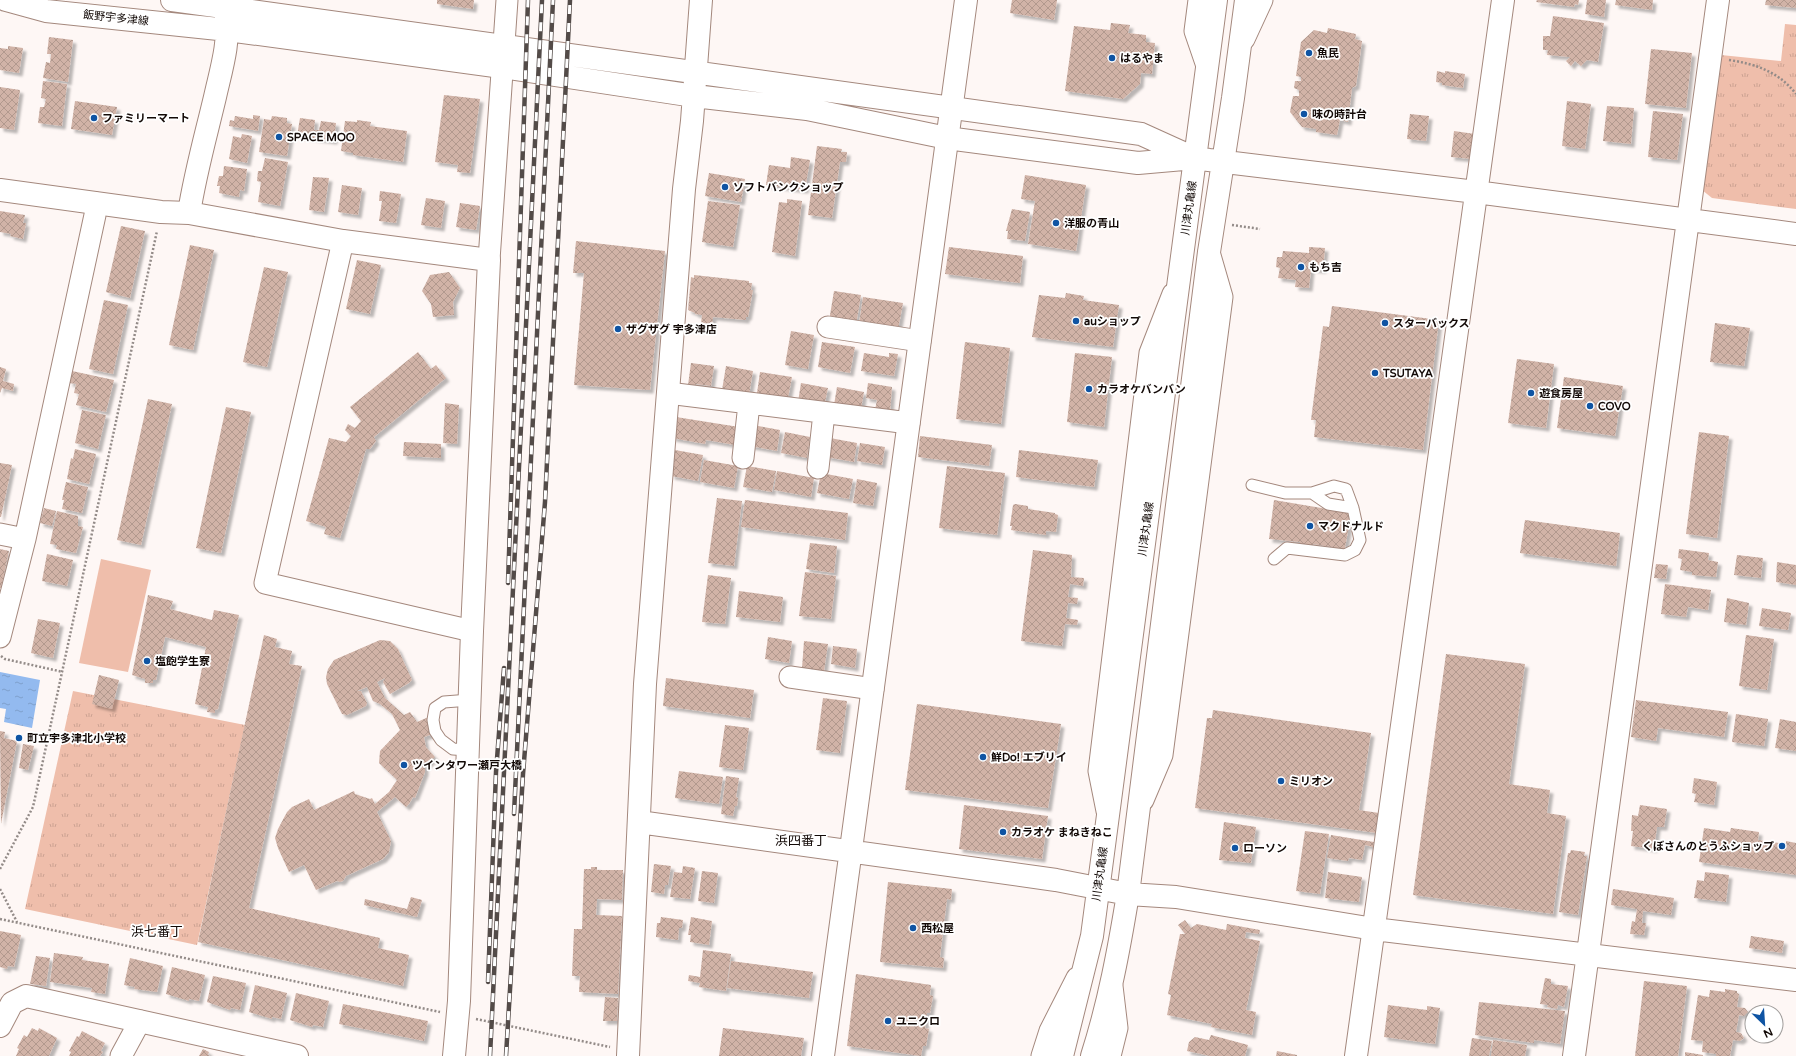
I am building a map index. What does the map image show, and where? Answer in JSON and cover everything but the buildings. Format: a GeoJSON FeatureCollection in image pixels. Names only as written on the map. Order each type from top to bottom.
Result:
{"type":"FeatureCollection","features":[{"type":"Feature","properties":{"kind":"street","name":"飯野宇多津線"},"geometry":{"type":"LineString","coordinates":[[6,0],[46,11],[228,30],[502,67],[694,96],[807,109],[947,138],[1138,163],[1195,158]]}},
{"type":"Feature","properties":{"kind":"street"},"geometry":{"type":"LineString","coordinates":[[172,0],[235,4],[504,45],[1141,134],[1195,158],[1476,192],[1796,234]]}},
{"type":"Feature","properties":{"kind":"street"},"geometry":{"type":"LineString","coordinates":[[454,1056],[458,1016],[472,631],[489,260],[507,0]]}},
{"type":"Feature","properties":{"kind":"street"},"geometry":{"type":"LineString","coordinates":[[620,1052],[640,822],[645,684],[684,189],[697,72],[701,0]]}},
{"type":"Feature","properties":{"kind":"street"},"geometry":{"type":"LineString","coordinates":[[823,1056],[966,0]]}},
{"type":"Feature","properties":{"kind":"street"},"geometry":{"type":"LineString","coordinates":[[1198,0],[1195,31],[1208,66]]}},
{"type":"Feature","properties":{"kind":"street","name":"川津丸亀線"},"geometry":{"type":"LineString","coordinates":[[1062,1056],[1092,936],[1216,0]]}},
{"type":"Feature","properties":{"kind":"street"},"geometry":{"type":"LineString","coordinates":[[1092,1056],[1120,940],[1128,894],[1209,252],[1246,0]]}},
{"type":"Feature","properties":{"kind":"street"},"geometry":{"type":"LineString","coordinates":[[1240,48],[1262,0]]}},
{"type":"Feature","properties":{"kind":"street"},"geometry":{"type":"LineString","coordinates":[[1356,1056],[1503,0]]}},
{"type":"Feature","properties":{"kind":"street"},"geometry":{"type":"LineString","coordinates":[[1574,1056],[1718,0]]}},
{"type":"Feature","properties":{"kind":"street"},"geometry":{"type":"LineString","coordinates":[[189,214],[193,189],[235,4]]}},
{"type":"Feature","properties":{"kind":"street"},"geometry":{"type":"LineString","coordinates":[[0,12],[46,11]]}},
{"type":"Feature","properties":{"kind":"street"},"geometry":{"type":"LineString","coordinates":[[0,190],[189,214],[343,241],[489,260]]}},
{"type":"Feature","properties":{"kind":"street"},"geometry":{"type":"LineString","coordinates":[[0,637],[25,538],[95,215],[96,203]]}},
{"type":"Feature","properties":{"kind":"street"},"geometry":{"type":"LineString","coordinates":[[343,241],[266,583],[472,631]]}},
{"type":"Feature","properties":{"kind":"street"},"geometry":{"type":"LineString","coordinates":[[828,327],[920,341]]}},
{"type":"Feature","properties":{"kind":"street"},"geometry":{"type":"LineString","coordinates":[[668,393],[909,423]]}},
{"type":"Feature","properties":{"kind":"street"},"geometry":{"type":"LineString","coordinates":[[743,458],[749,404]]}},
{"type":"Feature","properties":{"kind":"street"},"geometry":{"type":"LineString","coordinates":[[818,468],[824,413]]}},
{"type":"Feature","properties":{"kind":"street"},"geometry":{"type":"LineString","coordinates":[[0,534],[25,538]]}},
{"type":"Feature","properties":{"kind":"street"},"geometry":{"type":"LineString","coordinates":[[790,677],[873,689]]}},
{"type":"Feature","properties":{"kind":"street"},"geometry":{"type":"LineString","coordinates":[[640,822],[1056,880],[1128,894],[1176,897],[1374,929],[1796,980]]}},
{"type":"Feature","properties":{"kind":"street"},"geometry":{"type":"LineString","coordinates":[[1042,1056],[1050,1031],[1086,959]]}},
{"type":"Feature","properties":{"kind":"street"},"geometry":{"type":"LineString","coordinates":[[1110,1056],[1117,1028],[1111,980]]}},
{"type":"Feature","properties":{"kind":"street"},"geometry":{"type":"LineString","coordinates":[[0,1026],[12,1003],[26,996],[140,1021],[258,1052],[297,1056]]}},
{"type":"Feature","properties":{"kind":"street"},"geometry":{"type":"LineString","coordinates":[[121,1056],[140,1021]]}},
{"type":"Feature","properties":{"kind":"lane"},"geometry":{"type":"LineString","coordinates":[[1252,484],[1285,493],[1312,493],[1334,486],[1346,489],[1353,508],[1360,540],[1355,550],[1345,555],[1287,548],[1274,559]]}},
{"type":"Feature","properties":{"kind":"lane"},"geometry":{"type":"LineString","coordinates":[[1312,493],[1328,504],[1353,508]]}},
{"type":"Feature","properties":{"kind":"lane"},"geometry":{"type":"LineString","coordinates":[[468,750],[453,749],[441,740],[435,731],[433,720],[435,708],[444,702],[470,700]]}},
{"type":"Feature","properties":{"kind":"path"},"geometry":{"type":"LineString","coordinates":[[1710,59],[1744,62],[1763,68],[1778,76],[1796,94]]}},
{"type":"Feature","properties":{"kind":"path"},"geometry":{"type":"LineString","coordinates":[[1227,225],[1260,229]]}},
{"type":"Feature","properties":{"kind":"path"},"geometry":{"type":"LineString","coordinates":[[0,869],[33,807],[158,231]]}},
{"type":"Feature","properties":{"kind":"path"},"geometry":{"type":"LineString","coordinates":[[0,655],[5,659],[62,672]]}},
{"type":"Feature","properties":{"kind":"path"},"geometry":{"type":"LineString","coordinates":[[0,889],[17,922]]}},
{"type":"Feature","properties":{"kind":"path"},"geometry":{"type":"LineString","coordinates":[[0,919],[458,1016],[620,1052]]}},
{"type":"Feature","properties":{"kind":"green space"},"geometry":{"type":"Polygon","coordinates":[[[1785,24],[1796,25],[1796,209],[1712,198],[1702,190],[1721,55],[1781,61],[1785,24]]]}},
{"type":"Feature","properties":{"kind":"green space"},"geometry":{"type":"Polygon","coordinates":[[[101,559],[151,570],[128,672],[79,663],[101,559]]]}},
{"type":"Feature","properties":{"kind":"green space"},"geometry":{"type":"Polygon","coordinates":[[[73,691],[245,725],[197,945],[25,909],[73,691]]]}},
{"type":"Feature","properties":{"kind":"water"},"geometry":{"type":"Polygon","coordinates":[[[0,672],[40,680],[32,728],[4,722],[6,709],[0,708],[0,672]]]}},
{"type":"Feature","properties":{"kind":"railway"},"geometry":{"type":"LineString","coordinates":[[508,583],[528,0]]}},
{"type":"Feature","properties":{"kind":"railway"},"geometry":{"type":"LineString","coordinates":[[490,1056],[542,0]]}},
{"type":"Feature","properties":{"kind":"railway"},"geometry":{"type":"LineString","coordinates":[[514,814],[553,0]]}},
{"type":"Feature","properties":{"kind":"railway"},"geometry":{"type":"LineString","coordinates":[[506,1056],[523,774],[545,502],[570,0]]}},
{"type":"Feature","properties":{"kind":"railway"},"geometry":{"type":"LineString","coordinates":[[488,982],[496,772],[504,668]]}},
{"type":"Feature","properties":{"kind":"place","name":"魚民"},"geometry":{"type":"Point","coordinates":[1309,53]}},
{"type":"Feature","properties":{"kind":"place","name":"はるやま"},"geometry":{"type":"Point","coordinates":[1112,58]}},
{"type":"Feature","properties":{"kind":"place","name":"味の時計台"},"geometry":{"type":"Point","coordinates":[1304,114]}},
{"type":"Feature","properties":{"kind":"place","name":"ファミリーマート"},"geometry":{"type":"Point","coordinates":[94,118]}},
{"type":"Feature","properties":{"kind":"place","name":"SPACE MOO"},"geometry":{"type":"Point","coordinates":[279,137]}},
{"type":"Feature","properties":{"kind":"place","name":"ソフトバンクショップ"},"geometry":{"type":"Point","coordinates":[725,187]}},
{"type":"Feature","properties":{"kind":"place","name":"洋服の青山"},"geometry":{"type":"Point","coordinates":[1056,223]}},
{"type":"Feature","properties":{"kind":"place","name":"もち吉"},"geometry":{"type":"Point","coordinates":[1301,267]}},
{"type":"Feature","properties":{"kind":"place","name":"auショップ"},"geometry":{"type":"Point","coordinates":[1076,321]}},
{"type":"Feature","properties":{"kind":"place","name":"スターバックス"},"geometry":{"type":"Point","coordinates":[1385,323]}},
{"type":"Feature","properties":{"kind":"place","name":"ザグザグ 宇多津店"},"geometry":{"type":"Point","coordinates":[618,329]}},
{"type":"Feature","properties":{"kind":"place","name":"TSUTAYA"},"geometry":{"type":"Point","coordinates":[1375,373]}},
{"type":"Feature","properties":{"kind":"place","name":"カラオケバンバン"},"geometry":{"type":"Point","coordinates":[1089,389]}},
{"type":"Feature","properties":{"kind":"place","name":"遊食房屋"},"geometry":{"type":"Point","coordinates":[1531,393]}},
{"type":"Feature","properties":{"kind":"place","name":"COVO"},"geometry":{"type":"Point","coordinates":[1590,406]}},
{"type":"Feature","properties":{"kind":"place","name":"マクドナルド"},"geometry":{"type":"Point","coordinates":[1310,526]}},
{"type":"Feature","properties":{"kind":"place","name":"塩飽学生寮"},"geometry":{"type":"Point","coordinates":[147,661]}},
{"type":"Feature","properties":{"kind":"place","name":"町立宇多津北小学校"},"geometry":{"type":"Point","coordinates":[19,738]}},
{"type":"Feature","properties":{"kind":"place","name":"鮮Do! エブリイ"},"geometry":{"type":"Point","coordinates":[983,757]}},
{"type":"Feature","properties":{"kind":"place","name":"ツインタワー瀬戸大橋"},"geometry":{"type":"Point","coordinates":[404,765]}},
{"type":"Feature","properties":{"kind":"place","name":"ミリオン"},"geometry":{"type":"Point","coordinates":[1281,781]}},
{"type":"Feature","properties":{"kind":"place","name":"カラオケ まねきねこ"},"geometry":{"type":"Point","coordinates":[1003,832]}},
{"type":"Feature","properties":{"kind":"place","name":"くぼさんのとうふショップ"},"geometry":{"type":"Point","coordinates":[1782,846]}},
{"type":"Feature","properties":{"kind":"place","name":"ローソン"},"geometry":{"type":"Point","coordinates":[1235,848]}},
{"type":"Feature","properties":{"kind":"place","name":"西松屋"},"geometry":{"type":"Point","coordinates":[913,928]}},
{"type":"Feature","properties":{"kind":"place","name":"ユニクロ"},"geometry":{"type":"Point","coordinates":[888,1021]}},
{"type":"Feature","properties":{"kind":"district","name":"浜四番丁"},"geometry":{"type":"Point","coordinates":[801,841]}},
{"type":"Feature","properties":{"kind":"district","name":"浜七番丁"},"geometry":{"type":"Point","coordinates":[157,932]}}]}
